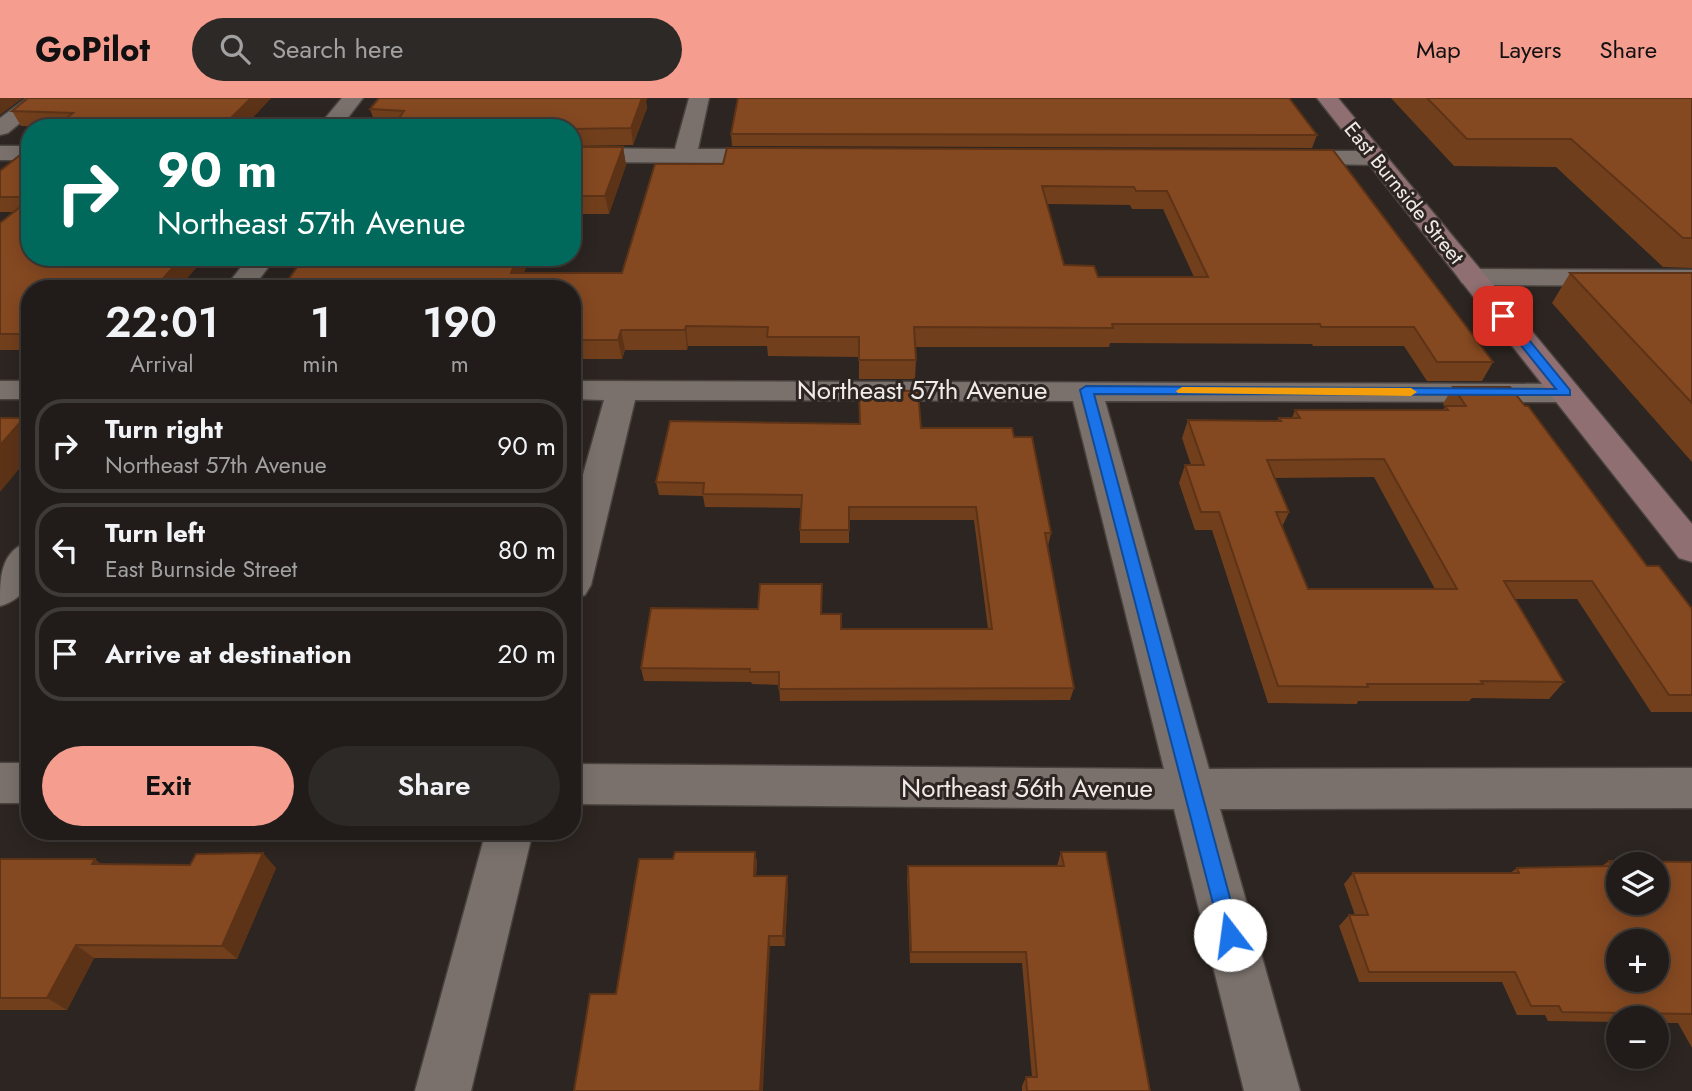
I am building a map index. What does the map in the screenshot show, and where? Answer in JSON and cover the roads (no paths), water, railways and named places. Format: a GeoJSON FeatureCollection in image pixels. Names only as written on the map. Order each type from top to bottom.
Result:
{"type":"FeatureCollection","features":[{"type":"Feature","properties":{"kind":"main road","name":"East Burnside Street"},"geometry":{"type":"LineString","coordinates":[[1327,98],[1692,549]]}},
{"type":"Feature","properties":{"kind":"street"},"geometry":{"type":"LineString","coordinates":[[0,128],[40,98]]}},
{"type":"Feature","properties":{"kind":"street"},"geometry":{"type":"LineString","coordinates":[[335,119],[352,98]]}},
{"type":"Feature","properties":{"kind":"street"},"geometry":{"type":"LineString","coordinates":[[685,156],[699,98]]}},
{"type":"Feature","properties":{"kind":"street"},"geometry":{"type":"LineString","coordinates":[[0,153],[21,153]]}},
{"type":"Feature","properties":{"kind":"street"},"geometry":{"type":"LineString","coordinates":[[581,155],[805,156]]}},
{"type":"Feature","properties":{"kind":"street"},"geometry":{"type":"LineString","coordinates":[[1266,158],[1376,158]]}},
{"type":"Feature","properties":{"kind":"street"},"geometry":{"type":"LineString","coordinates":[[245,280],[256,266]]}},
{"type":"Feature","properties":{"kind":"street"},"geometry":{"type":"LineString","coordinates":[[1472,277],[1692,278]]}},
{"type":"Feature","properties":{"kind":"street"},"geometry":{"type":"LineString","coordinates":[[0,390],[21,390]]}},
{"type":"Feature","properties":{"kind":"street","name":"Northeast 57th Avenue"},"geometry":{"type":"LineString","coordinates":[[581,390],[1566,393]]}},
{"type":"Feature","properties":{"kind":"street"},"geometry":{"type":"LineString","coordinates":[[581,550],[622,390]]}},
{"type":"Feature","properties":{"kind":"street"},"geometry":{"type":"LineString","coordinates":[[1086,390],[1272,1091]]}},
{"type":"Feature","properties":{"kind":"street"},"geometry":{"type":"LineString","coordinates":[[0,593],[21,566]]}},
{"type":"Feature","properties":{"kind":"street"},"geometry":{"type":"LineString","coordinates":[[0,783],[21,783]]}},
{"type":"Feature","properties":{"kind":"street","name":"Northeast 56th Avenue"},"geometry":{"type":"LineString","coordinates":[[581,784],[1191,789],[1692,788]]}},
{"type":"Feature","properties":{"kind":"street"},"geometry":{"type":"LineString","coordinates":[[443,1091],[508,840]]}}]}
